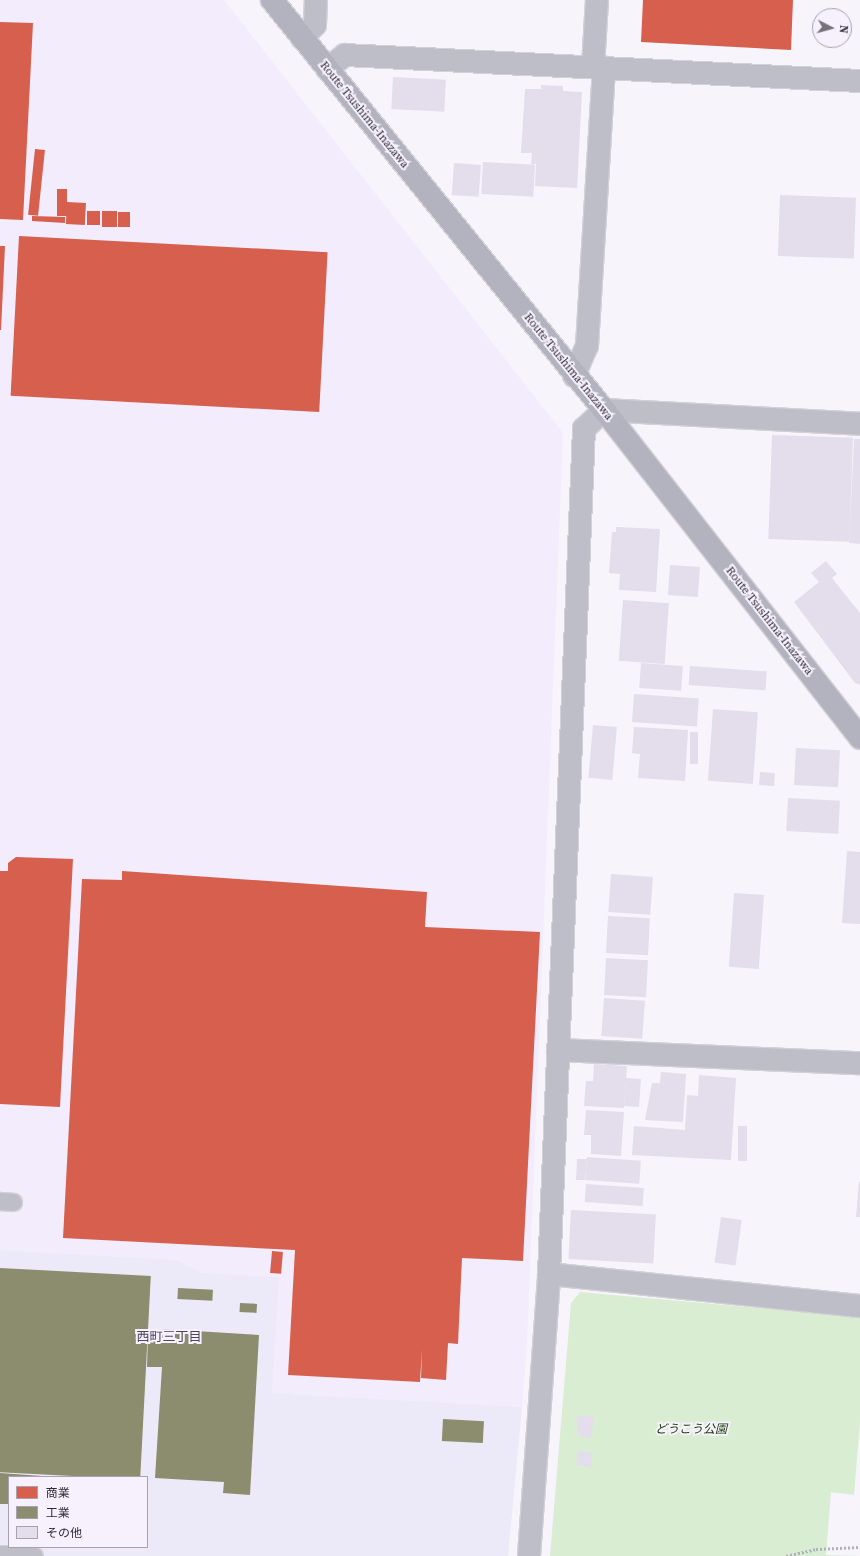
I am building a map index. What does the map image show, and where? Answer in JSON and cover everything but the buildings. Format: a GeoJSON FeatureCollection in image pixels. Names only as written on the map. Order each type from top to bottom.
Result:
{"type":"FeatureCollection","features":[{"type":"Feature","properties":{"kind":"main road","name":"Route Tsushima-Inazawa"},"geometry":{"type":"LineString","coordinates":[[272,0],[574,376],[604,410],[860,738]]}},
{"type":"Feature","properties":{"kind":"street"},"geometry":{"type":"LineString","coordinates":[[302,38],[315,24],[316,0]]}},
{"type":"Feature","properties":{"kind":"street"},"geometry":{"type":"LineString","coordinates":[[574,376],[587,346],[598,67],[596,0]]}},
{"type":"Feature","properties":{"kind":"street"},"geometry":{"type":"LineString","coordinates":[[327,69],[345,55],[860,81]]}},
{"type":"Feature","properties":{"kind":"street"},"geometry":{"type":"LineString","coordinates":[[529,1556],[549,1274],[584,429],[604,410],[860,424]]}},
{"type":"Feature","properties":{"kind":"street"},"geometry":{"type":"LineString","coordinates":[[558,1050],[860,1063]]}},
{"type":"Feature","properties":{"kind":"street"},"geometry":{"type":"LineString","coordinates":[[549,1274],[860,1306]]}},
{"type":"Feature","properties":{"kind":"lane"},"geometry":{"type":"LineString","coordinates":[[0,1554],[34,1556]]}},
{"type":"Feature","properties":{"kind":"path"},"geometry":{"type":"LineString","coordinates":[[786,1556],[816,1549],[860,1546]]}},
{"type":"Feature","properties":{"kind":"shaded area"},"geometry":{"type":"Polygon","coordinates":[[[0,0],[224,0],[563,433],[527,1344],[522,1407],[272,1393],[278,1277],[200,1273],[177,1260],[0,1250],[0,0]]]}},
{"type":"Feature","properties":{"kind":"shaded area"},"geometry":{"type":"Polygon","coordinates":[[[0,1250],[177,1260],[201,1273],[279,1277],[272,1393],[522,1407],[508,1556],[0,1556],[0,1250]]]}},
{"type":"Feature","properties":{"kind":"green space","name":"どうこう公園"},"geometry":{"type":"Polygon","coordinates":[[[580,1292],[860,1317],[860,1422],[854,1495],[831,1492],[826,1555],[860,1556],[550,1556],[571,1303],[580,1292]]]}},
{"type":"Feature","properties":{"kind":"district","name":"西町三丁目"},"geometry":{"type":"Point","coordinates":[169,1337]}}]}
